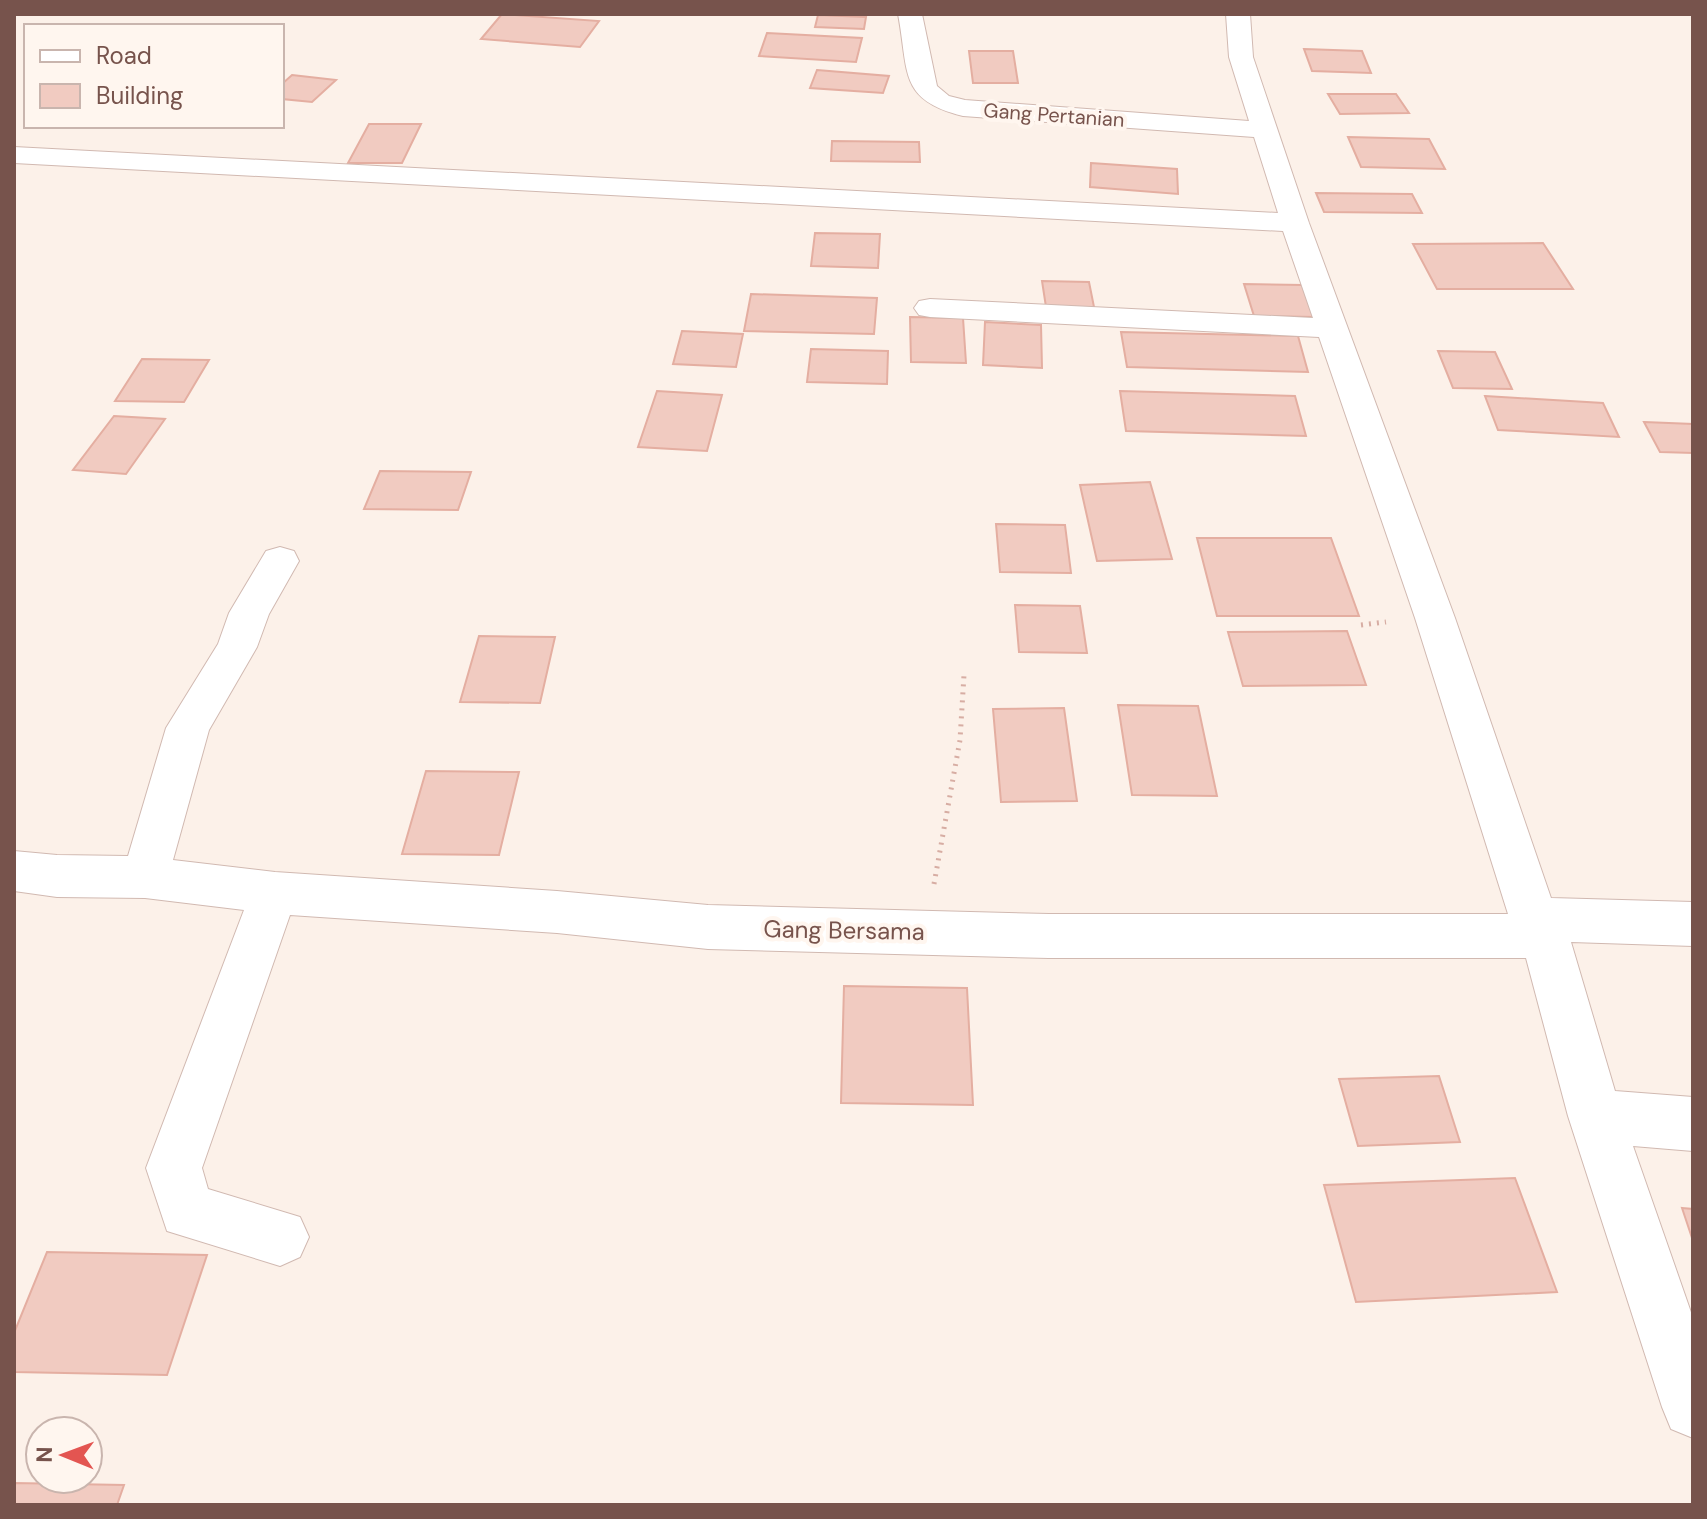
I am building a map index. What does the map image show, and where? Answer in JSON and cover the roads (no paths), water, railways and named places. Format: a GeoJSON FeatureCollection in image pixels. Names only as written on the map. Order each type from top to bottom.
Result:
{"type":"FeatureCollection","features":[{"type":"Feature","properties":{"kind":"street","name":"Gang Pertanian"},"geometry":{"type":"LineString","coordinates":[[910,14],[925,89],[940,101],[963,108],[1265,130]]}},
{"type":"Feature","properties":{"kind":"street"},"geometry":{"type":"LineString","coordinates":[[1238,14],[1241,57],[1295,223],[1435,618],[1539,928],[1595,1116],[1693,1407]]}},
{"type":"Feature","properties":{"kind":"street"},"geometry":{"type":"LineString","coordinates":[[14,155],[1295,223]]}},
{"type":"Feature","properties":{"kind":"street"},"geometry":{"type":"LineString","coordinates":[[930,308],[1331,328]]}},
{"type":"Feature","properties":{"kind":"street"},"geometry":{"type":"LineString","coordinates":[[145,877],[188,728],[237,647],[249,613],[280,561]]}},
{"type":"Feature","properties":{"kind":"street","name":"Gang Bersama"},"geometry":{"type":"LineString","coordinates":[[14,871],[57,876],[145,877],[275,893],[557,912],[708,927],[825,932],[1049,936],[1693,924]]}},
{"type":"Feature","properties":{"kind":"street"},"geometry":{"type":"LineString","coordinates":[[275,893],[242,975],[174,1168],[187,1211],[280,1237]]}},
{"type":"Feature","properties":{"kind":"street"},"geometry":{"type":"LineString","coordinates":[[1595,1116],[1693,1124]]}}]}
